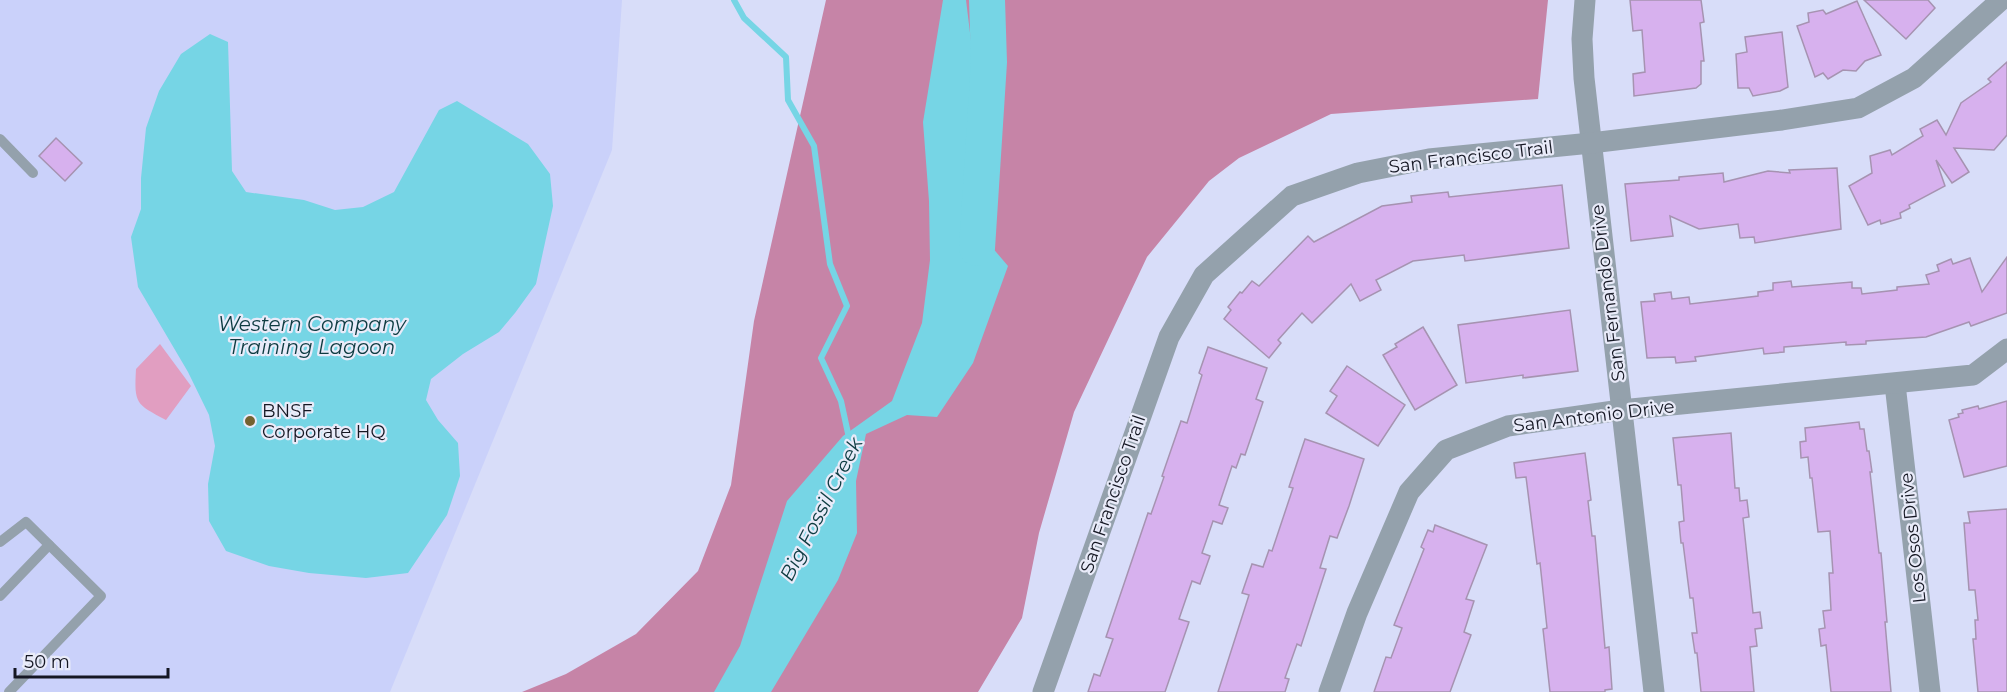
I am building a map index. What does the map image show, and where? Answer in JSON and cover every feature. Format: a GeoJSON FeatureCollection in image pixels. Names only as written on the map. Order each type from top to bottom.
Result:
{"type":"FeatureCollection","features":[{"type":"Feature","properties":{"kind":"street","name":"San Fernando Drive"},"geometry":{"type":"LineString","coordinates":[[1585,0],[1582,39],[1591,143],[1654,692]]}},
{"type":"Feature","properties":{"kind":"street","name":"San Francisco Trail"},"geometry":{"type":"LineString","coordinates":[[1043,692],[1169,337],[1204,275],[1292,196],[1358,173],[1429,159],[1591,143],[1782,120],[1858,108],[1914,78],[2001,0]]}},
{"type":"Feature","properties":{"kind":"street","name":"San Antonio Drive"},"geometry":{"type":"LineString","coordinates":[[1329,692],[1357,613],[1409,492],[1446,450],[1508,426],[1621,410],[1973,375],[2007,349]]}},
{"type":"Feature","properties":{"kind":"street","name":"Los Osos Drive"},"geometry":{"type":"LineString","coordinates":[[1895,384],[1930,692]]}},
{"type":"Feature","properties":{"kind":"lane"},"geometry":{"type":"LineString","coordinates":[[0,139],[33,173]]}},
{"type":"Feature","properties":{"kind":"lane"},"geometry":{"type":"LineString","coordinates":[[0,542],[26,522],[101,596],[9,692]]}},
{"type":"Feature","properties":{"kind":"lane"},"geometry":{"type":"LineString","coordinates":[[0,596],[49,545]]}},
{"type":"Feature","properties":{"kind":"shaded area","name":"BNSF Corporate HQ"},"geometry":{"type":"Polygon","coordinates":[[[0,0],[622,0],[612,150],[390,692],[0,692],[0,0]]]}},
{"type":"Feature","properties":{"kind":"shaded area"},"geometry":{"type":"Polygon","coordinates":[[[826,0],[1548,0],[1538,99],[1331,114],[1239,158],[1209,181],[1147,257],[1074,412],[1039,533],[1022,618],[978,692],[522,692],[566,674],[636,634],[698,571],[731,485],[754,321],[826,0]]]}},
{"type":"Feature","properties":{"kind":"shaded area"},"geometry":{"type":"Polygon","coordinates":[[[160,344],[191,386],[166,420],[139,402],[136,389],[136,369],[160,344]]]}},
{"type":"Feature","properties":{"kind":"water"},"geometry":{"type":"Polygon","coordinates":[[[943,0],[966,0],[979,106],[973,139],[985,239],[1008,266],[973,363],[937,417],[907,415],[866,434],[856,481],[857,533],[838,580],[771,692],[714,692],[740,646],[787,501],[843,436],[892,401],[922,323],[930,260],[929,201],[923,122],[943,0]]]}},
{"type":"Feature","properties":{"kind":"water","name":"Western Company Training Lagoon"},"geometry":{"type":"Polygon","coordinates":[[[210,34],[228,42],[232,171],[246,192],[304,200],[335,210],[363,207],[394,192],[439,110],[457,101],[528,144],[550,174],[553,206],[536,284],[499,332],[463,354],[431,379],[426,400],[438,420],[458,443],[460,476],[447,515],[408,573],[366,578],[309,573],[269,566],[226,551],[209,521],[208,484],[215,446],[209,415],[188,372],[138,287],[131,237],[141,209],[141,178],[146,128],[159,91],[181,54],[210,34]]]}},
{"type":"Feature","properties":{"kind":"building"},"geometry":{"type":"Polygon","coordinates":[[[1630,0],[1701,0],[1704,22],[1700,23],[1704,61],[1701,61],[1701,84],[1696,88],[1634,96],[1633,74],[1645,72],[1642,30],[1633,31],[1630,0]]]}},
{"type":"Feature","properties":{"kind":"building"},"geometry":{"type":"Polygon","coordinates":[[[1864,0],[1928,0],[1935,8],[1906,39],[1864,0]]]}},
{"type":"Feature","properties":{"kind":"building"},"geometry":{"type":"Polygon","coordinates":[[[1857,1],[1881,55],[1865,61],[1856,71],[1843,70],[1828,79],[1823,73],[1815,77],[1797,26],[1809,22],[1808,13],[1823,10],[1826,14],[1857,1]]]}},
{"type":"Feature","properties":{"kind":"building"},"geometry":{"type":"Polygon","coordinates":[[[1782,32],[1788,87],[1780,91],[1753,96],[1749,88],[1738,88],[1736,54],[1747,52],[1745,37],[1782,32]]]}},
{"type":"Feature","properties":{"kind":"building"},"geometry":{"type":"Polygon","coordinates":[[[2007,62],[2007,135],[1994,150],[1954,148],[1969,172],[1952,183],[1936,160],[1945,186],[1909,205],[1910,208],[1900,213],[1901,218],[1881,224],[1880,220],[1868,225],[1849,186],[1872,173],[1870,156],[1890,150],[1892,155],[1923,136],[1920,129],[1937,120],[1946,135],[1961,103],[1991,82],[1988,79],[2007,62]]]}},
{"type":"Feature","properties":{"kind":"building"},"geometry":{"type":"Polygon","coordinates":[[[56,138],[82,163],[65,181],[39,156],[56,138]]]}},
{"type":"Feature","properties":{"kind":"building"},"geometry":{"type":"Polygon","coordinates":[[[1837,168],[1841,229],[1755,243],[1754,237],[1740,238],[1738,224],[1699,229],[1670,216],[1673,236],[1631,241],[1625,184],[1679,180],[1679,177],[1723,173],[1724,182],[1768,171],[1790,173],[1789,170],[1837,168]]]}},
{"type":"Feature","properties":{"kind":"building"},"geometry":{"type":"Polygon","coordinates":[[[1562,185],[1569,248],[1465,261],[1464,255],[1413,261],[1376,280],[1381,290],[1360,301],[1351,284],[1312,323],[1302,313],[1278,340],[1281,343],[1269,358],[1224,319],[1231,310],[1228,307],[1240,292],[1242,293],[1252,281],[1259,286],[1308,236],[1314,242],[1382,206],[1412,202],[1411,196],[1448,192],[1449,197],[1562,185]]]}},
{"type":"Feature","properties":{"kind":"building"},"geometry":{"type":"Polygon","coordinates":[[[2007,257],[2007,313],[1971,326],[1969,322],[1926,337],[1866,341],[1866,344],[1846,345],[1846,342],[1784,347],[1784,352],[1764,354],[1763,348],[1695,357],[1696,361],[1676,363],[1675,357],[1647,358],[1641,302],[1655,301],[1654,294],[1671,292],[1672,299],[1689,297],[1690,304],[1758,296],[1758,292],[1773,290],[1773,283],[1791,281],[1792,287],[1852,282],[1852,288],[1861,288],[1862,294],[1929,284],[1926,275],[1939,271],[1937,265],[1951,259],[1953,264],[1970,258],[1982,292],[2007,257]]]}},
{"type":"Feature","properties":{"kind":"building"},"geometry":{"type":"Polygon","coordinates":[[[1570,310],[1578,371],[1523,378],[1523,375],[1466,383],[1458,325],[1570,310]]]}},
{"type":"Feature","properties":{"kind":"building"},"geometry":{"type":"Polygon","coordinates":[[[1423,327],[1457,385],[1415,410],[1383,355],[1397,347],[1395,344],[1423,327]]]}},
{"type":"Feature","properties":{"kind":"building"},"geometry":{"type":"Polygon","coordinates":[[[1208,347],[1267,368],[1256,399],[1263,402],[1245,455],[1241,454],[1236,468],[1232,466],[1219,505],[1228,508],[1222,524],[1213,521],[1202,553],[1210,556],[1200,584],[1192,581],[1179,619],[1189,622],[1165,692],[1088,692],[1094,674],[1100,676],[1113,639],[1106,637],[1148,513],[1151,514],[1164,477],[1162,476],[1181,421],[1187,423],[1208,347]]]}},
{"type":"Feature","properties":{"kind":"building"},"geometry":{"type":"Polygon","coordinates":[[[1347,366],[1405,405],[1378,446],[1326,413],[1337,396],[1330,391],[1347,366]]]}},
{"type":"Feature","properties":{"kind":"building"},"geometry":{"type":"Polygon","coordinates":[[[2007,401],[2007,466],[1964,477],[1949,420],[1959,417],[1958,414],[1963,413],[1962,410],[1978,406],[1979,409],[2007,401]]]}},
{"type":"Feature","properties":{"kind":"building"},"geometry":{"type":"Polygon","coordinates":[[[1859,422],[1860,429],[1864,429],[1872,472],[1870,472],[1879,553],[1881,553],[1887,622],[1885,622],[1891,692],[1831,692],[1826,645],[1821,646],[1819,629],[1825,628],[1823,611],[1831,610],[1829,573],[1833,573],[1830,531],[1818,532],[1808,457],[1801,458],[1800,442],[1806,441],[1805,428],[1859,422]]]}},
{"type":"Feature","properties":{"kind":"building"},"geometry":{"type":"Polygon","coordinates":[[[1731,433],[1735,488],[1739,488],[1740,501],[1747,500],[1749,517],[1743,518],[1753,613],[1760,612],[1762,628],[1755,629],[1757,646],[1750,647],[1754,692],[1701,692],[1697,653],[1695,653],[1692,633],[1697,633],[1693,598],[1690,598],[1683,543],[1681,543],[1679,522],[1684,521],[1673,438],[1731,433]]]}},
{"type":"Feature","properties":{"kind":"building"},"geometry":{"type":"Polygon","coordinates":[[[1305,439],[1364,459],[1337,538],[1330,536],[1320,568],[1326,569],[1301,646],[1297,644],[1285,678],[1289,679],[1285,692],[1218,692],[1249,595],[1242,593],[1252,564],[1263,567],[1269,550],[1272,551],[1293,488],[1289,487],[1305,439]]]}},
{"type":"Feature","properties":{"kind":"building"},"geometry":{"type":"Polygon","coordinates":[[[1585,453],[1591,500],[1588,501],[1592,536],[1595,536],[1605,648],[1609,647],[1612,689],[1605,690],[1605,692],[1550,692],[1543,629],[1547,628],[1540,563],[1537,564],[1526,477],[1516,478],[1514,463],[1585,453]]]}},
{"type":"Feature","properties":{"kind":"building"},"geometry":{"type":"Polygon","coordinates":[[[2007,509],[2007,692],[1978,692],[1973,639],[1976,639],[1975,620],[1978,620],[1975,590],[1969,590],[1964,523],[1970,523],[1968,512],[2007,509]]]}},
{"type":"Feature","properties":{"kind":"building"},"geometry":{"type":"Polygon","coordinates":[[[1435,525],[1487,545],[1466,599],[1474,601],[1464,632],[1471,635],[1450,692],[1374,692],[1386,657],[1391,658],[1402,628],[1394,625],[1424,549],[1421,547],[1428,530],[1433,532],[1435,525]]]}},
{"type":"Feature","properties":{"kind":"waterway"},"geometry":{"type":"LineString","coordinates":[[734,0],[744,18],[786,57],[788,100],[814,146],[830,264],[847,306],[821,358],[841,401],[849,438]]}},
{"type":"Feature","properties":{"kind":"waterway","name":"Big Fossil Creek"},"geometry":{"type":"LineString","coordinates":[[977,248],[989,62],[987,0]]}},
{"type":"Feature","properties":{"kind":"place","name":"BNSF Corporate HQ"},"geometry":{"type":"Point","coordinates":[250,421]}}]}
